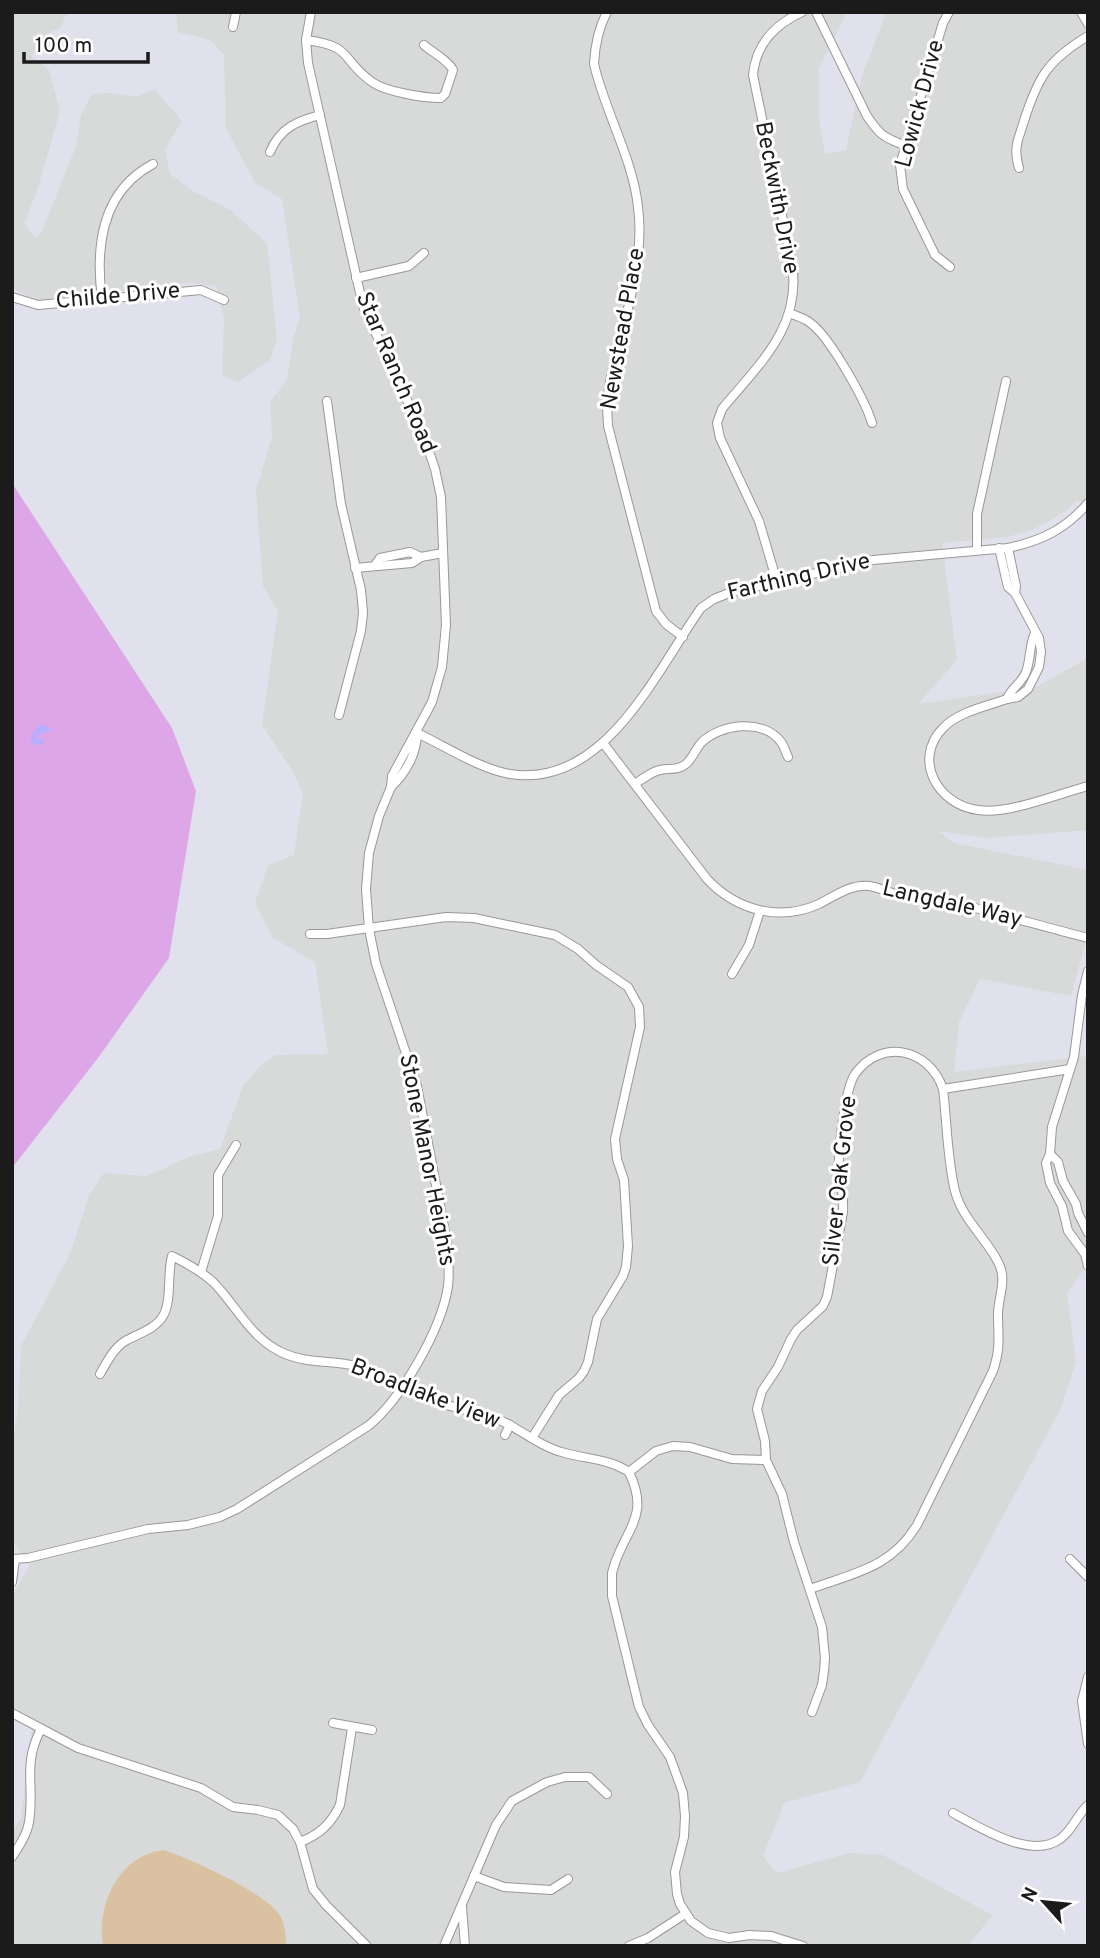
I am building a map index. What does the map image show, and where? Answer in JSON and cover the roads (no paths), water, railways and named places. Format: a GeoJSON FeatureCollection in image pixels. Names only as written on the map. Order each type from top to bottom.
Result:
{"type":"FeatureCollection","features":[{"type":"Feature","properties":{"kind":"street"},"geometry":{"type":"LineString","coordinates":[[233,27],[236,12]]}},
{"type":"Feature","properties":{"kind":"street","name":"Star Ranch Road"},"geometry":{"type":"LineString","coordinates":[[311,12],[306,40],[307,63],[356,278],[368,319],[430,452],[441,498],[446,625],[442,667],[432,702],[417,733]]}},
{"type":"Feature","properties":{"kind":"street","name":"Newstead Place"},"geometry":{"type":"LineString","coordinates":[[607,12],[595,44],[594,64],[634,185],[640,228],[638,257],[609,387],[608,426],[656,611],[666,624],[683,636]]}},
{"type":"Feature","properties":{"kind":"street","name":"Beckwith Drive"},"geometry":{"type":"LineString","coordinates":[[777,582],[759,521],[720,438],[717,423],[722,409],[782,334],[793,298],[793,272],[753,75],[758,51],[766,38],[786,19],[802,12]]}},
{"type":"Feature","properties":{"kind":"street"},"geometry":{"type":"LineString","coordinates":[[816,12],[877,132],[886,139],[904,145]]}},
{"type":"Feature","properties":{"kind":"street","name":"Lowick Drive"},"geometry":{"type":"LineString","coordinates":[[949,12],[943,23],[900,164],[904,189],[935,255],[950,267]]}},
{"type":"Feature","properties":{"kind":"street"},"geometry":{"type":"LineString","coordinates":[[1081,12],[1088,24]]}},
{"type":"Feature","properties":{"kind":"street"},"geometry":{"type":"LineString","coordinates":[[1019,168],[1014,151],[1038,80],[1054,60],[1088,36]]}},
{"type":"Feature","properties":{"kind":"street"},"geometry":{"type":"LineString","coordinates":[[306,40],[334,45],[341,49],[375,84],[441,98],[453,71],[450,64],[424,45]]}},
{"type":"Feature","properties":{"kind":"street"},"geometry":{"type":"LineString","coordinates":[[271,152],[278,137],[292,124],[320,115]]}},
{"type":"Feature","properties":{"kind":"street"},"geometry":{"type":"LineString","coordinates":[[102,299],[99,260],[104,225],[114,202],[128,181],[136,173],[153,164]]}},
{"type":"Feature","properties":{"kind":"street"},"geometry":{"type":"LineString","coordinates":[[356,278],[409,266],[424,253]]}},
{"type":"Feature","properties":{"kind":"street","name":"Childe Drive"},"geometry":{"type":"LineString","coordinates":[[12,297],[38,304],[201,290],[223,300]]}},
{"type":"Feature","properties":{"kind":"street"},"geometry":{"type":"LineString","coordinates":[[789,313],[810,322],[822,334],[866,405],[872,423]]}},
{"type":"Feature","properties":{"kind":"street"},"geometry":{"type":"LineString","coordinates":[[977,550],[977,514],[1006,381]]}},
{"type":"Feature","properties":{"kind":"street"},"geometry":{"type":"LineString","coordinates":[[327,401],[341,505],[361,590],[363,621],[339,715]]}},
{"type":"Feature","properties":{"kind":"street","name":"Farthing Drive"},"geometry":{"type":"LineString","coordinates":[[417,733],[496,770],[530,775],[561,770],[591,754],[603,743],[626,717],[701,608],[714,599],[873,560],[1030,544],[1069,523],[1087,505]]}},
{"type":"Feature","properties":{"kind":"street"},"geometry":{"type":"LineString","coordinates":[[1004,548],[1008,587],[1015,593],[1039,638],[1041,652],[1037,674],[1024,693],[956,718],[943,728],[929,756],[930,772],[943,793],[963,807],[996,811],[1088,786]]}},
{"type":"Feature","properties":{"kind":"street"},"geometry":{"type":"LineString","coordinates":[[355,568],[375,565],[380,558],[392,555],[411,552],[421,557],[443,553]]}},
{"type":"Feature","properties":{"kind":"street"},"geometry":{"type":"LineString","coordinates":[[636,783],[661,769],[670,770],[685,765],[699,744],[716,732],[736,726],[752,727],[775,737],[781,742],[788,757]]}},
{"type":"Feature","properties":{"kind":"street","name":"Stone Manor Heights"},"geometry":{"type":"LineString","coordinates":[[13,1559],[28,1558],[148,1529],[188,1525],[220,1517],[237,1509],[368,1426],[384,1413],[431,1337],[442,1311],[449,1262],[417,1086],[376,964],[369,929],[366,889],[369,853],[379,816],[391,787],[392,776],[408,744],[417,733]]}},
{"type":"Feature","properties":{"kind":"street","name":"Langdale Way"},"geometry":{"type":"LineString","coordinates":[[603,743],[720,892],[733,902],[760,911],[787,912],[804,909],[856,886],[870,886],[908,898],[944,901],[1088,937]]}},
{"type":"Feature","properties":{"kind":"street"},"geometry":{"type":"LineString","coordinates":[[732,974],[749,944],[760,911]]}},
{"type":"Feature","properties":{"kind":"street"},"geometry":{"type":"LineString","coordinates":[[310,934],[369,929],[446,917],[474,918],[555,935],[620,980],[635,997],[639,1007],[640,1027],[615,1139],[615,1149],[624,1180],[628,1246],[626,1267],[597,1319],[584,1371],[559,1395],[532,1438]]}},
{"type":"Feature","properties":{"kind":"street"},"geometry":{"type":"LineString","coordinates":[[1088,971],[1070,1069],[1052,1127],[1050,1154],[1046,1163],[1050,1183],[1062,1206],[1068,1231],[1086,1253],[1088,1266]]}},
{"type":"Feature","properties":{"kind":"street","name":"Silver Oak Grove"},"geometry":{"type":"LineString","coordinates":[[810,1589],[878,1564],[904,1545],[917,1525],[997,1360],[1000,1339],[998,1311],[1003,1292],[1003,1274],[996,1257],[965,1216],[955,1192],[943,1088],[933,1068],[918,1057],[901,1052],[872,1058],[851,1081],[839,1157],[844,1201],[830,1287],[823,1306],[797,1330],[762,1391],[757,1409],[765,1441],[766,1460],[782,1494],[794,1542],[822,1627],[825,1658],[822,1685],[812,1712]]}},
{"type":"Feature","properties":{"kind":"street"},"geometry":{"type":"LineString","coordinates":[[943,1088],[1070,1069]]}},
{"type":"Feature","properties":{"kind":"street"},"geometry":{"type":"LineString","coordinates":[[201,1272],[218,1216],[218,1175],[236,1145]]}},
{"type":"Feature","properties":{"kind":"street"},"geometry":{"type":"LineString","coordinates":[[1050,1154],[1058,1162],[1063,1181],[1088,1233]]}},
{"type":"Feature","properties":{"kind":"street","name":"Broadlake View"},"geometry":{"type":"LineString","coordinates":[[100,1374],[118,1348],[158,1323],[167,1307],[172,1256],[201,1272],[218,1288],[246,1325],[269,1345],[293,1357],[366,1369],[429,1399],[486,1414],[510,1426],[505,1435]]}},
{"type":"Feature","properties":{"kind":"street"},"geometry":{"type":"LineString","coordinates":[[510,1426],[556,1450],[621,1466],[629,1472],[635,1485],[639,1504],[612,1573],[612,1595],[639,1707],[670,1757],[680,1781],[685,1821],[675,1883],[684,1914],[700,1928],[720,1937],[771,1936],[803,1946]]}},
{"type":"Feature","properties":{"kind":"street"},"geometry":{"type":"LineString","coordinates":[[629,1472],[656,1451],[673,1446],[690,1447],[732,1458],[766,1460]]}},
{"type":"Feature","properties":{"kind":"street"},"geometry":{"type":"LineString","coordinates":[[12,1583],[13,1559]]}},
{"type":"Feature","properties":{"kind":"street"},"geometry":{"type":"LineString","coordinates":[[1070,1559],[1088,1577]]}},
{"type":"Feature","properties":{"kind":"street"},"geometry":{"type":"LineString","coordinates":[[1088,1677],[1082,1701],[1088,1744]]}},
{"type":"Feature","properties":{"kind":"street"},"geometry":{"type":"LineString","coordinates":[[12,1713],[78,1748],[201,1788],[233,1807],[278,1815],[293,1829],[300,1842],[313,1889],[367,1946]]}},
{"type":"Feature","properties":{"kind":"street"},"geometry":{"type":"LineString","coordinates":[[333,1723],[372,1730]]}},
{"type":"Feature","properties":{"kind":"street"},"geometry":{"type":"LineString","coordinates":[[300,1842],[320,1832],[335,1816],[340,1805],[352,1728]]}},
{"type":"Feature","properties":{"kind":"street"},"geometry":{"type":"LineString","coordinates":[[12,1857],[29,1824],[29,1768],[32,1749],[41,1729]]}},
{"type":"Feature","properties":{"kind":"street"},"geometry":{"type":"LineString","coordinates":[[444,1946],[496,1825],[503,1812],[519,1795],[565,1777],[589,1777],[607,1794]]}},
{"type":"Feature","properties":{"kind":"street"},"geometry":{"type":"LineString","coordinates":[[953,1814],[1004,1839],[1033,1846],[1053,1844],[1064,1837],[1088,1805]]}},
{"type":"Feature","properties":{"kind":"street"},"geometry":{"type":"LineString","coordinates":[[474,1876],[503,1887],[551,1890],[568,1879]]}},
{"type":"Feature","properties":{"kind":"street"},"geometry":{"type":"LineString","coordinates":[[462,1904],[464,1946]]}},
{"type":"Feature","properties":{"kind":"street"},"geometry":{"type":"LineString","coordinates":[[629,1946],[648,1938],[684,1914]]}}]}
